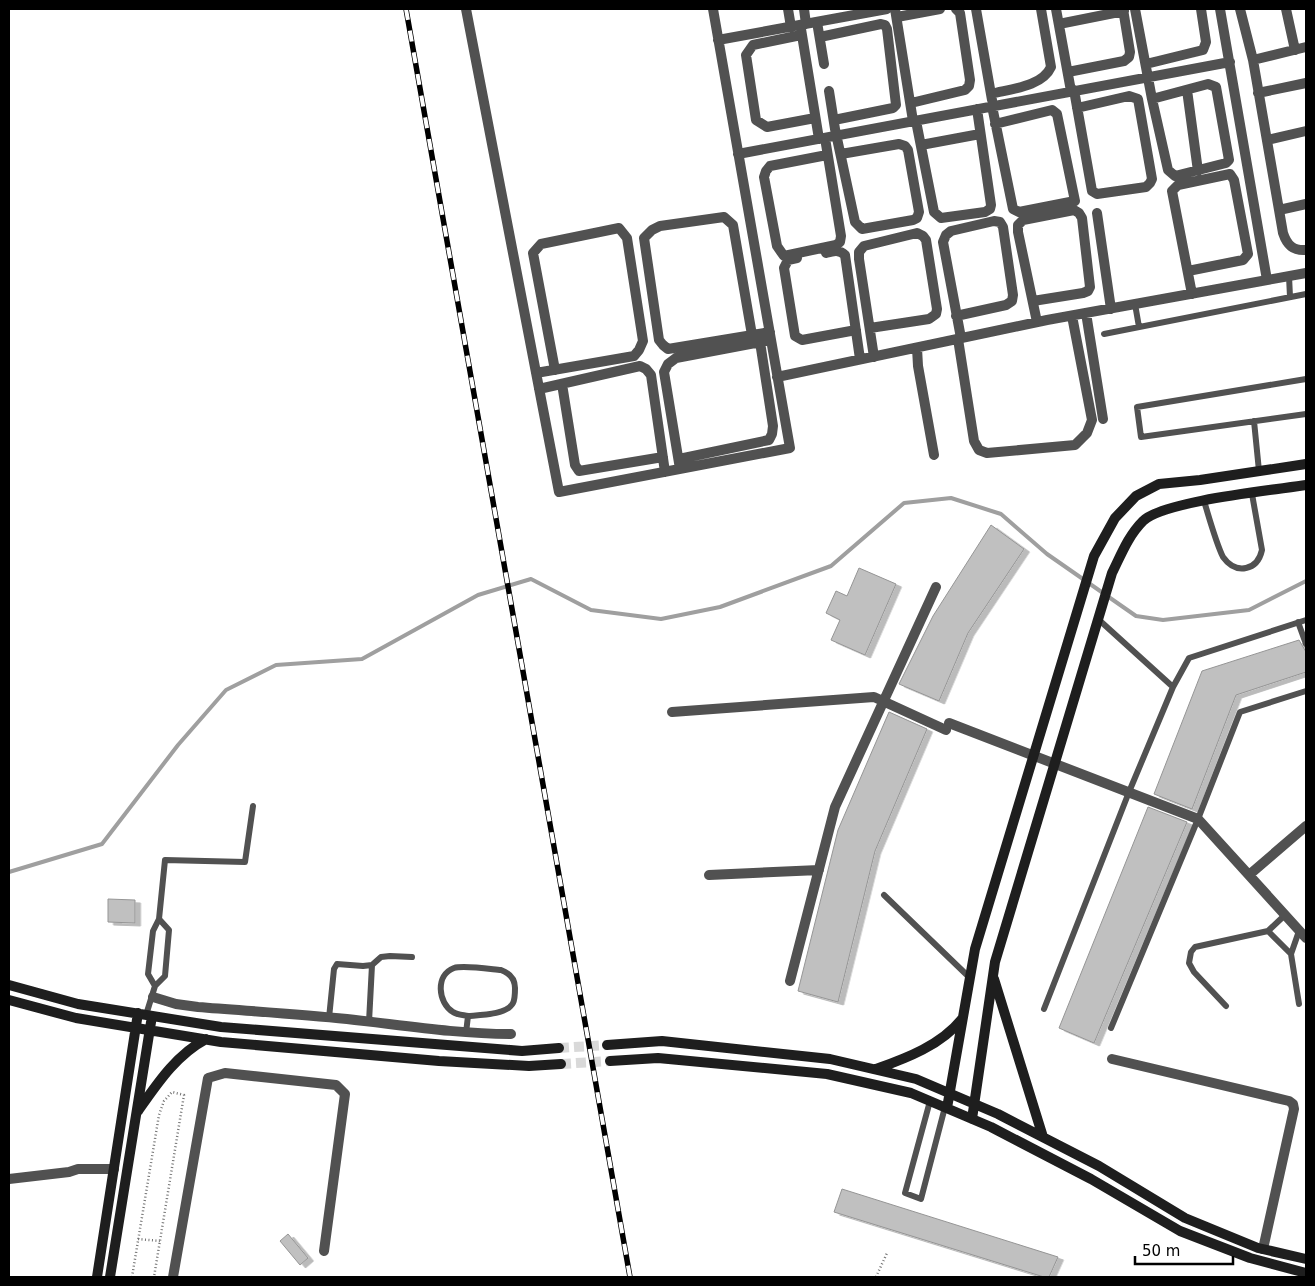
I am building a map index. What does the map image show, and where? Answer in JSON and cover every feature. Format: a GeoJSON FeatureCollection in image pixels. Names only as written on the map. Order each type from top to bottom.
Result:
{"type":"FeatureCollection","features":[{"type":"Feature","properties":{"kind":"street"},"geometry":{"type":"LineString","coordinates":[[466,9],[559,492],[665,472],[679,464],[769,440],[773,426],[760,342]]}},
{"type":"Feature","properties":{"kind":"street"},"geometry":{"type":"LineString","coordinates":[[679,464],[790,448],[713,9]]}},
{"type":"Feature","properties":{"kind":"street"},"geometry":{"type":"LineString","coordinates":[[788,9],[800,28]]}},
{"type":"Feature","properties":{"kind":"street"},"geometry":{"type":"LineString","coordinates":[[804,9],[800,28],[816,118],[827,155],[841,236],[840,242],[836,245],[784,256],[777,246],[764,177],[766,171],[770,166],[827,155]]}},
{"type":"Feature","properties":{"kind":"street"},"geometry":{"type":"LineString","coordinates":[[816,118],[767,127],[756,120],[746,55],[748,49],[752,45],[817,22],[886,9]]}},
{"type":"Feature","properties":{"kind":"street"},"geometry":{"type":"LineString","coordinates":[[940,9],[896,13],[911,103],[934,212],[941,218],[985,212],[990,209],[991,205],[977,109]]}},
{"type":"Feature","properties":{"kind":"street"},"geometry":{"type":"LineString","coordinates":[[911,103],[965,90],[969,86],[970,80],[960,13],[956,9]]}},
{"type":"Feature","properties":{"kind":"street"},"geometry":{"type":"LineString","coordinates":[[976,9],[995,124],[1014,211],[1019,212],[1075,201],[1055,111],[1052,110],[995,124]]}},
{"type":"Feature","properties":{"kind":"street"},"geometry":{"type":"LineString","coordinates":[[991,94],[1034,82],[1048,74],[1051,67],[1041,9]]}},
{"type":"Feature","properties":{"kind":"street"},"geometry":{"type":"LineString","coordinates":[[1056,9],[1092,191],[1096,194],[1146,187],[1152,179],[1138,99],[1129,96],[1077,108]]}},
{"type":"Feature","properties":{"kind":"street"},"geometry":{"type":"LineString","coordinates":[[1135,9],[1152,99],[1168,170],[1175,176],[1226,163],[1229,160],[1216,87],[1208,84],[1152,99]]}},
{"type":"Feature","properties":{"kind":"street"},"geometry":{"type":"LineString","coordinates":[[1146,64],[1202,50],[1206,42],[1201,9]]}},
{"type":"Feature","properties":{"kind":"street"},"geometry":{"type":"LineString","coordinates":[[1220,9],[1267,280]]}},
{"type":"Feature","properties":{"kind":"street"},"geometry":{"type":"LineString","coordinates":[[1240,9],[1253,60],[1286,240],[1290,247],[1299,251],[1306,250]]}},
{"type":"Feature","properties":{"kind":"street"},"geometry":{"type":"LineString","coordinates":[[1286,9],[1295,50]]}},
{"type":"Feature","properties":{"kind":"street"},"geometry":{"type":"LineString","coordinates":[[1058,24],[1124,10],[1130,52],[1129,57],[1124,61],[1068,72]]}},
{"type":"Feature","properties":{"kind":"street"},"geometry":{"type":"LineString","coordinates":[[817,22],[824,64]]}},
{"type":"Feature","properties":{"kind":"street"},"geometry":{"type":"LineString","coordinates":[[820,37],[880,24],[885,25],[887,29],[896,105],[893,108],[834,120]]}},
{"type":"Feature","properties":{"kind":"street"},"geometry":{"type":"LineString","coordinates":[[718,40],[800,28]]}},
{"type":"Feature","properties":{"kind":"street"},"geometry":{"type":"LineString","coordinates":[[1253,60],[1306,47]]}},
{"type":"Feature","properties":{"kind":"street"},"geometry":{"type":"LineString","coordinates":[[738,154],[1230,62]]}},
{"type":"Feature","properties":{"kind":"street"},"geometry":{"type":"LineString","coordinates":[[1258,93],[1306,83]]}},
{"type":"Feature","properties":{"kind":"street"},"geometry":{"type":"LineString","coordinates":[[1187,90],[1198,171]]}},
{"type":"Feature","properties":{"kind":"street"},"geometry":{"type":"LineString","coordinates":[[829,91],[837,136],[855,222],[857,226],[862,229],[917,218],[919,212],[908,150],[905,146],[899,144],[841,154]]}},
{"type":"Feature","properties":{"kind":"street"},"geometry":{"type":"LineString","coordinates":[[1267,140],[1306,132]]}},
{"type":"Feature","properties":{"kind":"street"},"geometry":{"type":"LineString","coordinates":[[921,145],[980,134]]}},
{"type":"Feature","properties":{"kind":"street"},"geometry":{"type":"LineString","coordinates":[[1188,272],[1243,260],[1248,254],[1234,180],[1230,174],[1178,185],[1172,191],[1192,294]]}},
{"type":"Feature","properties":{"kind":"street"},"geometry":{"type":"LineString","coordinates":[[1279,210],[1306,204]]}},
{"type":"Feature","properties":{"kind":"street"},"geometry":{"type":"LineString","coordinates":[[1033,301],[1083,293],[1088,291],[1090,287],[1082,218],[1074,210],[1023,220],[1018,225],[1037,322]]}},
{"type":"Feature","properties":{"kind":"street"},"geometry":{"type":"LineString","coordinates":[[1097,213],[1111,309]]}},
{"type":"Feature","properties":{"kind":"street"},"geometry":{"type":"LineString","coordinates":[[752,334],[733,225],[728,220],[724,217],[660,226],[652,230],[644,238],[659,340],[662,346],[668,349],[752,334],[770,336]]}},
{"type":"Feature","properties":{"kind":"street"},"geometry":{"type":"LineString","coordinates":[[956,316],[1006,305],[1012,301],[1013,295],[1003,227],[1000,222],[994,221],[951,230],[943,242],[974,441],[979,450],[987,453],[1076,445],[1087,433],[1092,420],[1072,316]]}},
{"type":"Feature","properties":{"kind":"street"},"geometry":{"type":"LineString","coordinates":[[536,373],[555,370],[634,356],[639,350],[642,341],[627,238],[619,228],[541,244],[533,253],[555,370]]}},
{"type":"Feature","properties":{"kind":"street"},"geometry":{"type":"LineString","coordinates":[[870,328],[929,319],[936,314],[937,309],[926,240],[923,236],[917,233],[864,246],[860,252],[870,328],[874,357]]}},
{"type":"Feature","properties":{"kind":"street"},"geometry":{"type":"LineString","coordinates":[[856,330],[802,340],[795,336],[784,268],[788,260],[836,251],[845,255],[856,330],[860,360]]}},
{"type":"Feature","properties":{"kind":"street"},"geometry":{"type":"LineString","coordinates":[[778,377],[1037,322],[1306,273]]}},
{"type":"Feature","properties":{"kind":"street"},"geometry":{"type":"LineString","coordinates":[[1086,313],[1103,419]]}},
{"type":"Feature","properties":{"kind":"street"},"geometry":{"type":"LineString","coordinates":[[679,464],[664,372],[668,364],[676,358],[760,342],[770,336]]}},
{"type":"Feature","properties":{"kind":"street"},"geometry":{"type":"LineString","coordinates":[[917,348],[918,366],[934,455]]}},
{"type":"Feature","properties":{"kind":"street"},"geometry":{"type":"LineString","coordinates":[[539,389],[640,366],[646,369],[652,375],[665,472]]}},
{"type":"Feature","properties":{"kind":"street"},"geometry":{"type":"LineString","coordinates":[[562,384],[575,465],[579,470],[663,457]]}},
{"type":"Feature","properties":{"kind":"street"},"geometry":{"type":"LineString","coordinates":[[946,1108],[975,949],[1094,556],[1115,518],[1136,496],[1159,484],[1200,480],[1306,464]]}},
{"type":"Feature","properties":{"kind":"street"},"geometry":{"type":"LineString","coordinates":[[972,1119],[995,962],[1112,573],[1127,542],[1145,520],[1177,506],[1306,485]]}},
{"type":"Feature","properties":{"kind":"street"},"geometry":{"type":"LineString","coordinates":[[790,981],[835,806],[936,587]]}},
{"type":"Feature","properties":{"kind":"street"},"geometry":{"type":"LineString","coordinates":[[672,712],[874,697],[947,726],[1034,755],[1198,819],[1303,934]]}},
{"type":"Feature","properties":{"kind":"street"},"geometry":{"type":"LineString","coordinates":[[1249,875],[1306,826]]}},
{"type":"Feature","properties":{"kind":"street"},"geometry":{"type":"LineString","coordinates":[[710,875],[819,870]]}},
{"type":"Feature","properties":{"kind":"street"},"geometry":{"type":"LineString","coordinates":[[993,975],[1043,1137]]}},
{"type":"Feature","properties":{"kind":"street"},"geometry":{"type":"LineString","coordinates":[[9,985],[78,1004],[221,1027],[522,1051],[558,1048]]}},
{"type":"Feature","properties":{"kind":"street"},"geometry":{"type":"LineString","coordinates":[[153,997],[176,1004],[198,1007],[466,1032],[512,1034]]}},
{"type":"Feature","properties":{"kind":"street"},"geometry":{"type":"LineString","coordinates":[[9,1000],[76,1018],[206,1040],[439,1061],[529,1066],[561,1064]]}},
{"type":"Feature","properties":{"kind":"street"},"geometry":{"type":"LineString","coordinates":[[97,1277],[136,1028],[146,1015]]}},
{"type":"Feature","properties":{"kind":"street"},"geometry":{"type":"LineString","coordinates":[[110,1277],[150,1030],[146,1015]]}},
{"type":"Feature","properties":{"kind":"street"},"geometry":{"type":"LineString","coordinates":[[876,1069],[935,1042],[952,1032],[963,1019]]}},
{"type":"Feature","properties":{"kind":"street"},"geometry":{"type":"LineString","coordinates":[[136,1114],[165,1074],[191,1048],[206,1040]]}},
{"type":"Feature","properties":{"kind":"street"},"geometry":{"type":"LineString","coordinates":[[607,1045],[662,1042],[830,1058],[916,1079],[1043,1137],[1099,1166],[1185,1218],[1264,1249],[1306,1259]]}},
{"type":"Feature","properties":{"kind":"street"},"geometry":{"type":"LineString","coordinates":[[610,1061],[658,1058],[827,1074],[911,1093],[991,1127],[1091,1179],[1180,1231],[1250,1258],[1306,1273]]}},
{"type":"Feature","properties":{"kind":"street"},"geometry":{"type":"LineString","coordinates":[[1112,1059],[1289,1101],[1293,1104],[1294,1109],[1264,1249]]}},
{"type":"Feature","properties":{"kind":"street"},"geometry":{"type":"LineString","coordinates":[[173,1277],[208,1078],[226,1073],[336,1085],[345,1094],[324,1251]]}},
{"type":"Feature","properties":{"kind":"street"},"geometry":{"type":"LineString","coordinates":[[9,1179],[69,1172],[78,1169],[114,1168]]}},
{"type":"Feature","properties":{"kind":"lane"},"geometry":{"type":"LineString","coordinates":[[1288,276],[1290,298]]}},
{"type":"Feature","properties":{"kind":"lane"},"geometry":{"type":"LineString","coordinates":[[1104,334],[1306,294]]}},
{"type":"Feature","properties":{"kind":"lane"},"geometry":{"type":"LineString","coordinates":[[1135,304],[1139,327]]}},
{"type":"Feature","properties":{"kind":"lane"},"geometry":{"type":"LineString","coordinates":[[1306,380],[1137,407],[1142,437],[1306,414]]}},
{"type":"Feature","properties":{"kind":"lane"},"geometry":{"type":"LineString","coordinates":[[1254,421],[1259,471]]}},
{"type":"Feature","properties":{"kind":"lane"},"geometry":{"type":"LineString","coordinates":[[1204,501],[1224,557],[1234,568],[1244,569],[1254,565],[1260,558],[1262,550],[1252,494]]}},
{"type":"Feature","properties":{"kind":"lane"},"geometry":{"type":"LineString","coordinates":[[1099,615],[1173,687]]}},
{"type":"Feature","properties":{"kind":"lane"},"geometry":{"type":"LineString","coordinates":[[1044,1009],[1129,792],[1173,687],[1189,658],[1306,620]]}},
{"type":"Feature","properties":{"kind":"lane"},"geometry":{"type":"LineString","coordinates":[[1298,622],[1306,644]]}},
{"type":"Feature","properties":{"kind":"lane"},"geometry":{"type":"LineString","coordinates":[[1111,1028],[1198,819],[1240,712],[1306,691]]}},
{"type":"Feature","properties":{"kind":"lane"},"geometry":{"type":"LineString","coordinates":[[155,986],[148,974],[153,931],[159,919],[165,860],[245,862],[252,806]]}},
{"type":"Feature","properties":{"kind":"lane"},"geometry":{"type":"LineString","coordinates":[[884,895],[970,978]]}},
{"type":"Feature","properties":{"kind":"lane"},"geometry":{"type":"LineString","coordinates":[[1226,1006],[1194,972],[1189,963],[1191,952],[1195,947],[1268,931],[1285,915]]}},
{"type":"Feature","properties":{"kind":"lane"},"geometry":{"type":"LineString","coordinates":[[146,1015],[155,986],[165,976],[169,930],[159,919]]}},
{"type":"Feature","properties":{"kind":"lane"},"geometry":{"type":"LineString","coordinates":[[1268,931],[1291,954],[1299,1004]]}},
{"type":"Feature","properties":{"kind":"lane"},"geometry":{"type":"LineString","coordinates":[[1291,954],[1303,934]]}},
{"type":"Feature","properties":{"kind":"lane"},"geometry":{"type":"LineString","coordinates":[[329,1018],[334,969],[337,964],[363,966],[372,965],[381,957],[412,957]]}},
{"type":"Feature","properties":{"kind":"lane"},"geometry":{"type":"LineString","coordinates":[[369,1022],[372,965]]}},
{"type":"Feature","properties":{"kind":"lane"},"geometry":{"type":"LineString","coordinates":[[456,967],[506,972],[515,984],[514,1002],[511,1006],[493,1014],[468,1016],[455,1014],[441,999],[442,981],[447,972],[456,967]]}},
{"type":"Feature","properties":{"kind":"lane"},"geometry":{"type":"LineString","coordinates":[[466,1032],[468,1016]]}},
{"type":"Feature","properties":{"kind":"lane"},"geometry":{"type":"LineString","coordinates":[[930,1101],[905,1194],[920,1199],[946,1108]]}},
{"type":"Feature","properties":{"kind":"path"},"geometry":{"type":"LineString","coordinates":[[132,1277],[159,1115],[164,1101],[172,1092],[184,1095],[154,1277]]}},
{"type":"Feature","properties":{"kind":"path"},"geometry":{"type":"LineString","coordinates":[[138,1239],[160,1241]]}},
{"type":"Feature","properties":{"kind":"path"},"geometry":{"type":"LineString","coordinates":[[876,1277],[887,1252]]}},
{"type":"Feature","properties":{"kind":"building"},"geometry":{"type":"Polygon","coordinates":[[[991,525],[1024,549],[968,633],[939,701],[899,684],[933,616],[991,525]]]}},
{"type":"Feature","properties":{"kind":"building"},"geometry":{"type":"Polygon","coordinates":[[[859,568],[896,584],[865,655],[831,640],[840,620],[826,613],[836,591],[847,596],[859,568]]]}},
{"type":"Feature","properties":{"kind":"building"},"geometry":{"type":"Polygon","coordinates":[[[1299,640],[1306,652],[1306,672],[1236,695],[1192,809],[1154,794],[1202,671],[1299,640]]]}},
{"type":"Feature","properties":{"kind":"building"},"geometry":{"type":"Polygon","coordinates":[[[889,712],[927,729],[875,851],[838,1002],[798,991],[838,830],[889,712]]]}},
{"type":"Feature","properties":{"kind":"building"},"geometry":{"type":"Polygon","coordinates":[[[1148,807],[1187,822],[1094,1043],[1059,1028],[1148,807]]]}},
{"type":"Feature","properties":{"kind":"building"},"geometry":{"type":"Polygon","coordinates":[[[108,899],[135,900],[135,923],[108,922],[108,899]]]}},
{"type":"Feature","properties":{"kind":"building"},"geometry":{"type":"Polygon","coordinates":[[[842,1189],[1058,1257],[1049,1277],[1044,1277],[834,1212],[842,1189]]]}},
{"type":"Feature","properties":{"kind":"building"},"geometry":{"type":"Polygon","coordinates":[[[288,1234],[308,1258],[300,1265],[280,1241],[288,1234]]]}},
{"type":"Feature","properties":{"kind":"waterway"},"geometry":{"type":"LineString","coordinates":[[9,872],[102,844],[178,745],[226,690],[276,665],[362,659],[478,595],[531,579],[591,610],[661,619],[720,607],[831,566],[904,503],[951,498],[1001,514],[1047,554],[1136,616],[1163,620],[1249,610],[1306,581]]}},
{"type":"Feature","properties":{"kind":"tunnel"},"geometry":{"type":"LineString","coordinates":[[559,1048],[607,1045]]}},
{"type":"Feature","properties":{"kind":"tunnel"},"geometry":{"type":"LineString","coordinates":[[561,1064],[610,1061]]}},
{"type":"Feature","properties":{"kind":"railway"},"geometry":{"type":"LineString","coordinates":[[406,9],[630,1277]]}}]}
